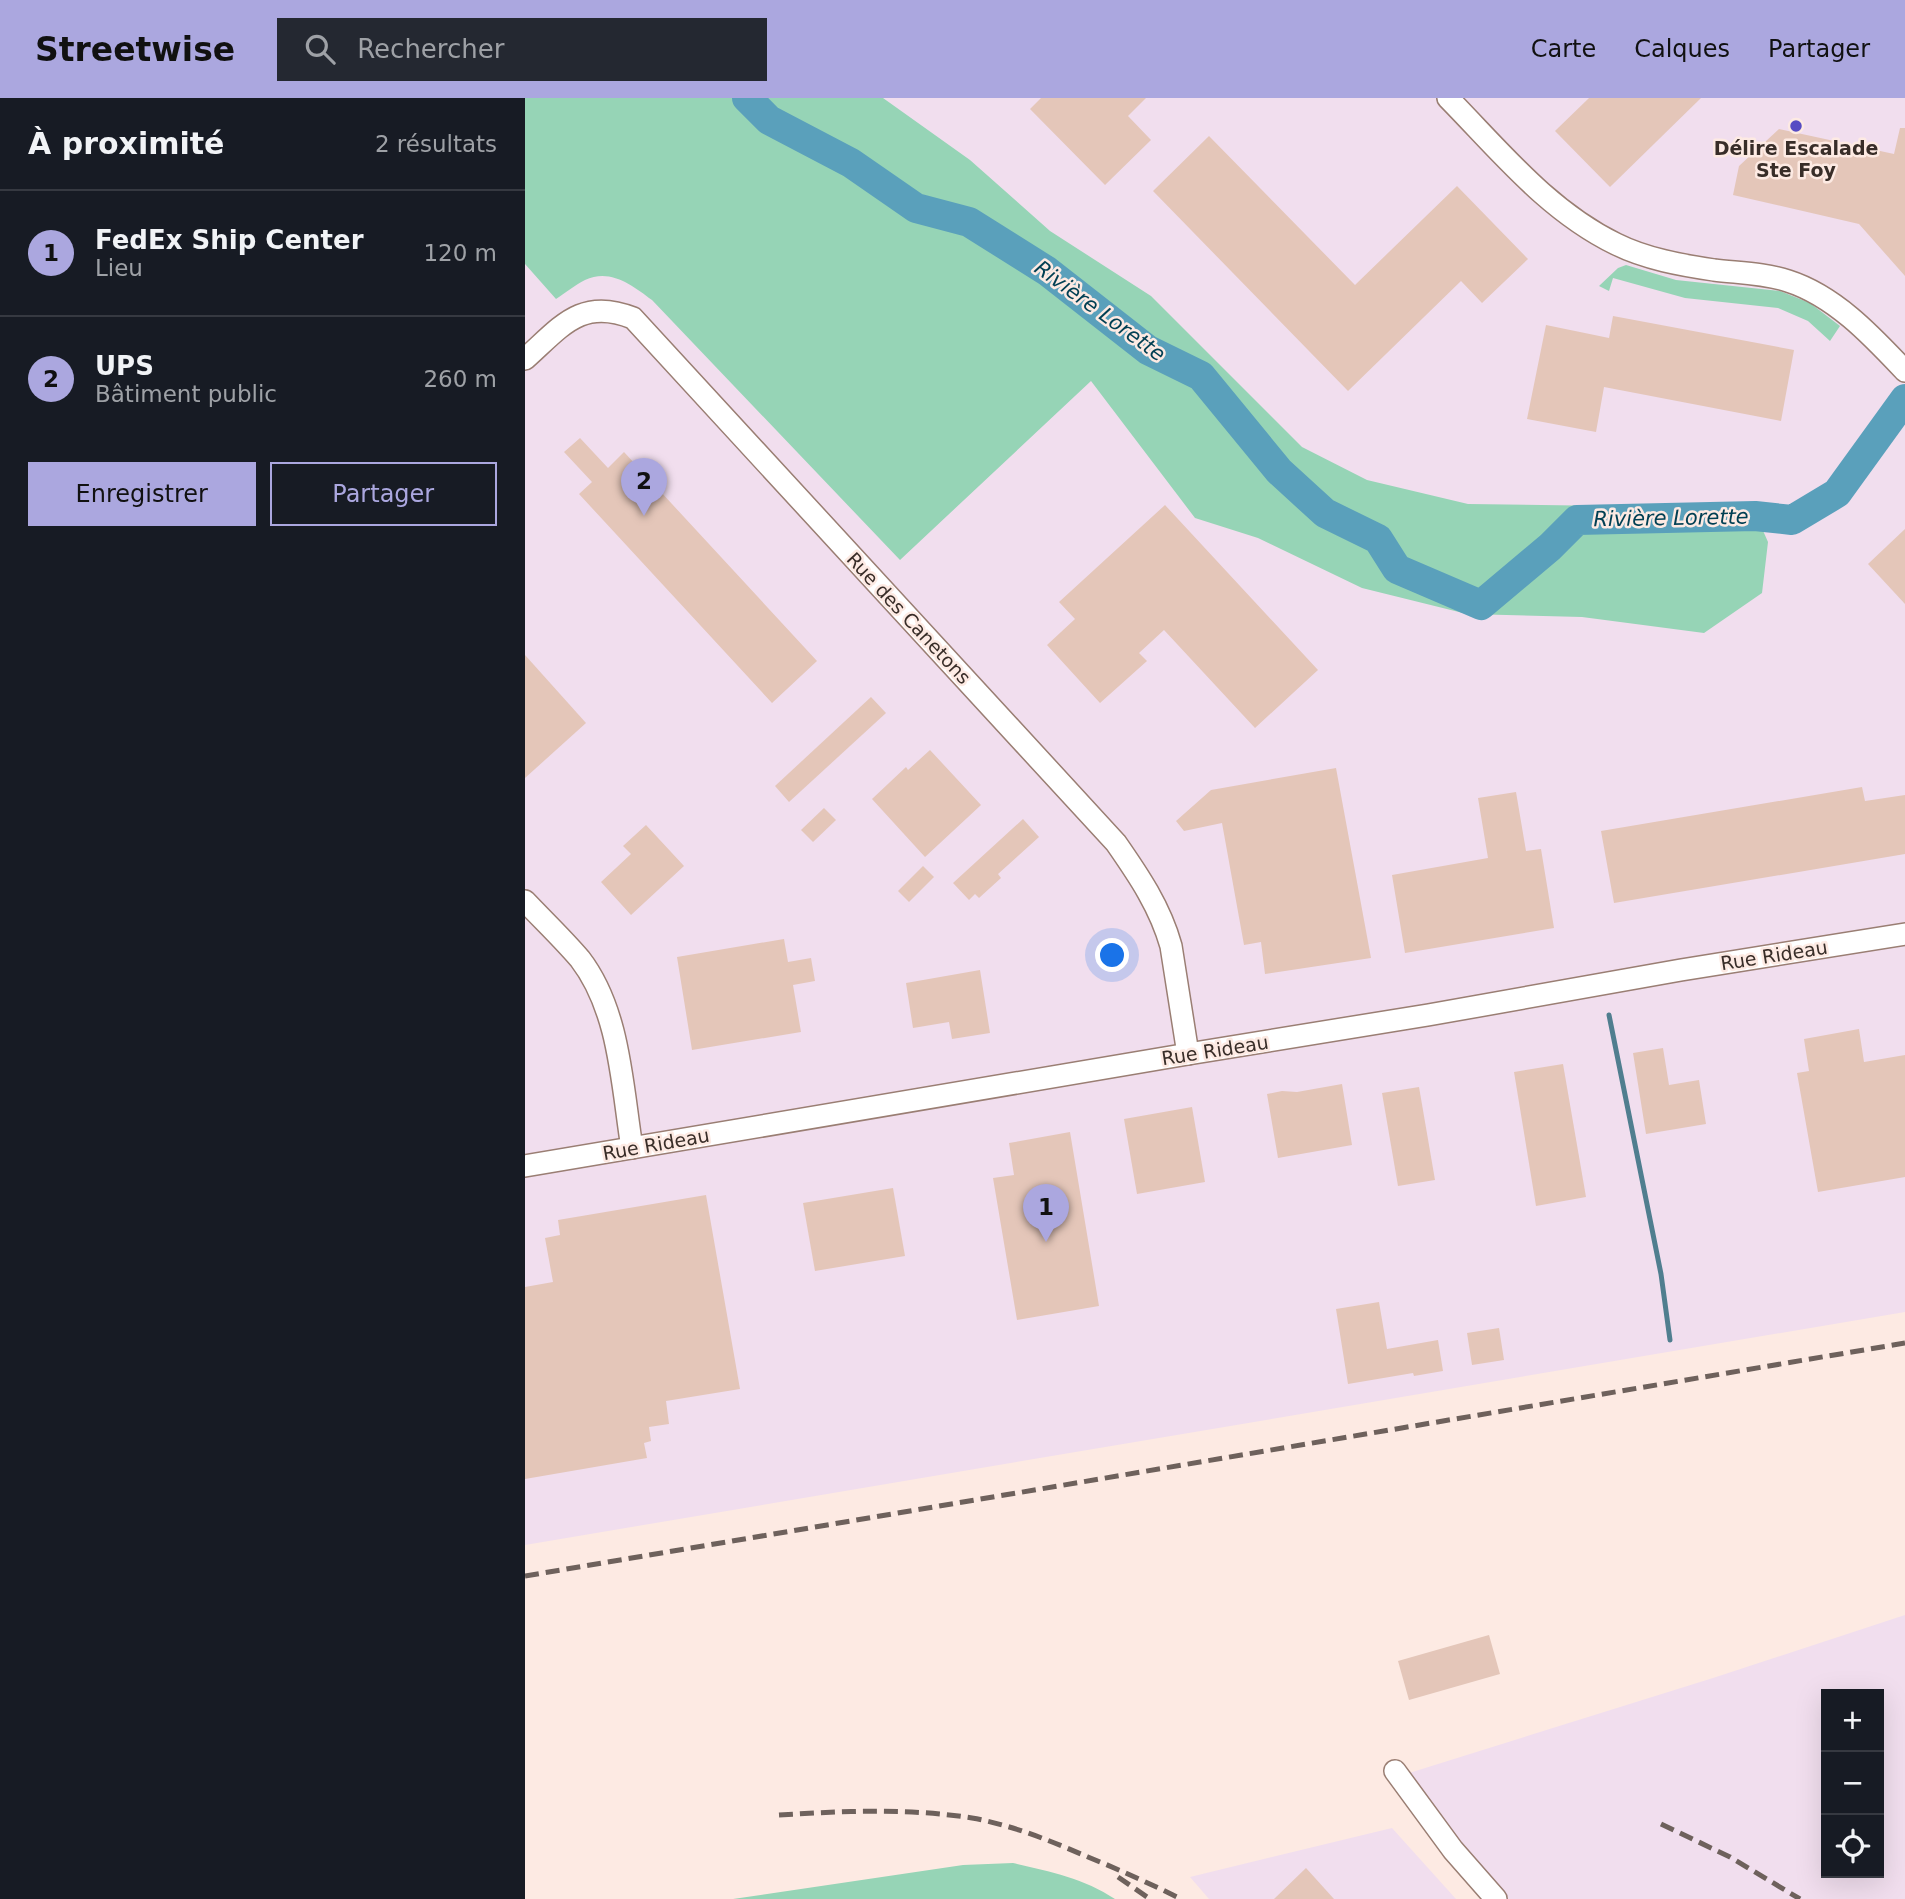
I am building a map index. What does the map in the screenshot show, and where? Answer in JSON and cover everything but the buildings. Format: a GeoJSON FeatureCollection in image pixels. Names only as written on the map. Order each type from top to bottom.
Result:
{"type":"FeatureCollection","features":[{"type":"Feature","properties":{"kind":"street"},"geometry":{"type":"LineString","coordinates":[[1448,98],[1535,189],[1589,230],[1616,244],[1661,260],[1714,270],[1756,274],[1808,288],[1828,300],[1864,330],[1899,365]]}},
{"type":"Feature","properties":{"kind":"street","name":"Rue des Canetons"},"geometry":{"type":"LineString","coordinates":[[525,359],[575,317],[593,311],[614,311],[633,318],[1116,843],[1146,886],[1166,930],[1171,946],[1188,1054]]}},
{"type":"Feature","properties":{"kind":"street"},"geometry":{"type":"LineString","coordinates":[[525,901],[580,960],[605,1007],[616,1045],[632,1148]]}},
{"type":"Feature","properties":{"kind":"street","name":"Rue Rideau"},"geometry":{"type":"LineString","coordinates":[[525,1166],[1905,934]]}},
{"type":"Feature","properties":{"kind":"street"},"geometry":{"type":"LineString","coordinates":[[1395,1771],[1453,1850],[1496,1899]]}},
{"type":"Feature","properties":{"kind":"shaded area"},"geometry":{"type":"Polygon","coordinates":[[[525,98],[1905,98],[1905,1312],[525,1545],[525,98]]]}},
{"type":"Feature","properties":{"kind":"shaded area"},"geometry":{"type":"Polygon","coordinates":[[[1905,1615],[1905,1899],[1496,1899],[1390,1779],[1905,1615]]]}},
{"type":"Feature","properties":{"kind":"shaded area"},"geometry":{"type":"Polygon","coordinates":[[[1392,1828],[1456,1899],[1209,1899],[1190,1877],[1392,1828]]]}},
{"type":"Feature","properties":{"kind":"green space"},"geometry":{"type":"Polygon","coordinates":[[[525,98],[883,98],[970,160],[1050,231],[1151,296],[1302,447],[1367,480],[1468,504],[1753,508],[1768,542],[1762,593],[1704,633],[1582,617],[1467,614],[1362,588],[1258,538],[1195,518],[1091,381],[900,560],[652,300],[629,284],[603,276],[585,280],[556,299],[525,264],[525,98]]]}},
{"type":"Feature","properties":{"kind":"green space"},"geometry":{"type":"Polygon","coordinates":[[[1626,265],[1676,280],[1780,291],[1810,303],[1840,326],[1830,341],[1808,321],[1778,308],[1685,298],[1613,278],[1609,291],[1599,286],[1618,268],[1626,265]]]}},
{"type":"Feature","properties":{"kind":"green space"},"geometry":{"type":"Polygon","coordinates":[[[1013,1863],[1078,1880],[1115,1899],[733,1899],[963,1865],[1013,1863]]]}},
{"type":"Feature","properties":{"kind":"waterway","name":"Rivière Lorette"},"geometry":{"type":"LineString","coordinates":[[747,98],[769,120],[851,163],[916,208],[969,222],[1047,271],[1148,350],[1201,376],[1279,471],[1325,513],[1378,539],[1397,569],[1481,605],[1550,547],[1577,520],[1755,516],[1792,520],[1837,493],[1905,399]]}},
{"type":"Feature","properties":{"kind":"waterway"},"geometry":{"type":"LineString","coordinates":[[1609,1015],[1661,1274],[1670,1340]]}},
{"type":"Feature","properties":{"kind":"railway"},"geometry":{"type":"LineString","coordinates":[[525,1576],[1905,1343]]}},
{"type":"Feature","properties":{"kind":"railway"},"geometry":{"type":"LineString","coordinates":[[779,1815],[900,1812],[987,1821],[1060,1845],[1181,1899]]}},
{"type":"Feature","properties":{"kind":"railway"},"geometry":{"type":"LineString","coordinates":[[1661,1824],[1730,1857],[1800,1899]]}},
{"type":"Feature","properties":{"kind":"railway"},"geometry":{"type":"LineString","coordinates":[[1118,1877],[1150,1899]]}},
{"type":"Feature","properties":{"kind":"place","name":"Délire Escalade Ste Foy"},"geometry":{"type":"Point","coordinates":[1796,126]}},
{"type":"Feature","properties":{"kind":"place","name":"UPS"},"geometry":{"type":"Point","coordinates":[644,516]}},
{"type":"Feature","properties":{"kind":"place","name":"FedEx Ship Center"},"geometry":{"type":"Point","coordinates":[1046,1242]}}]}
